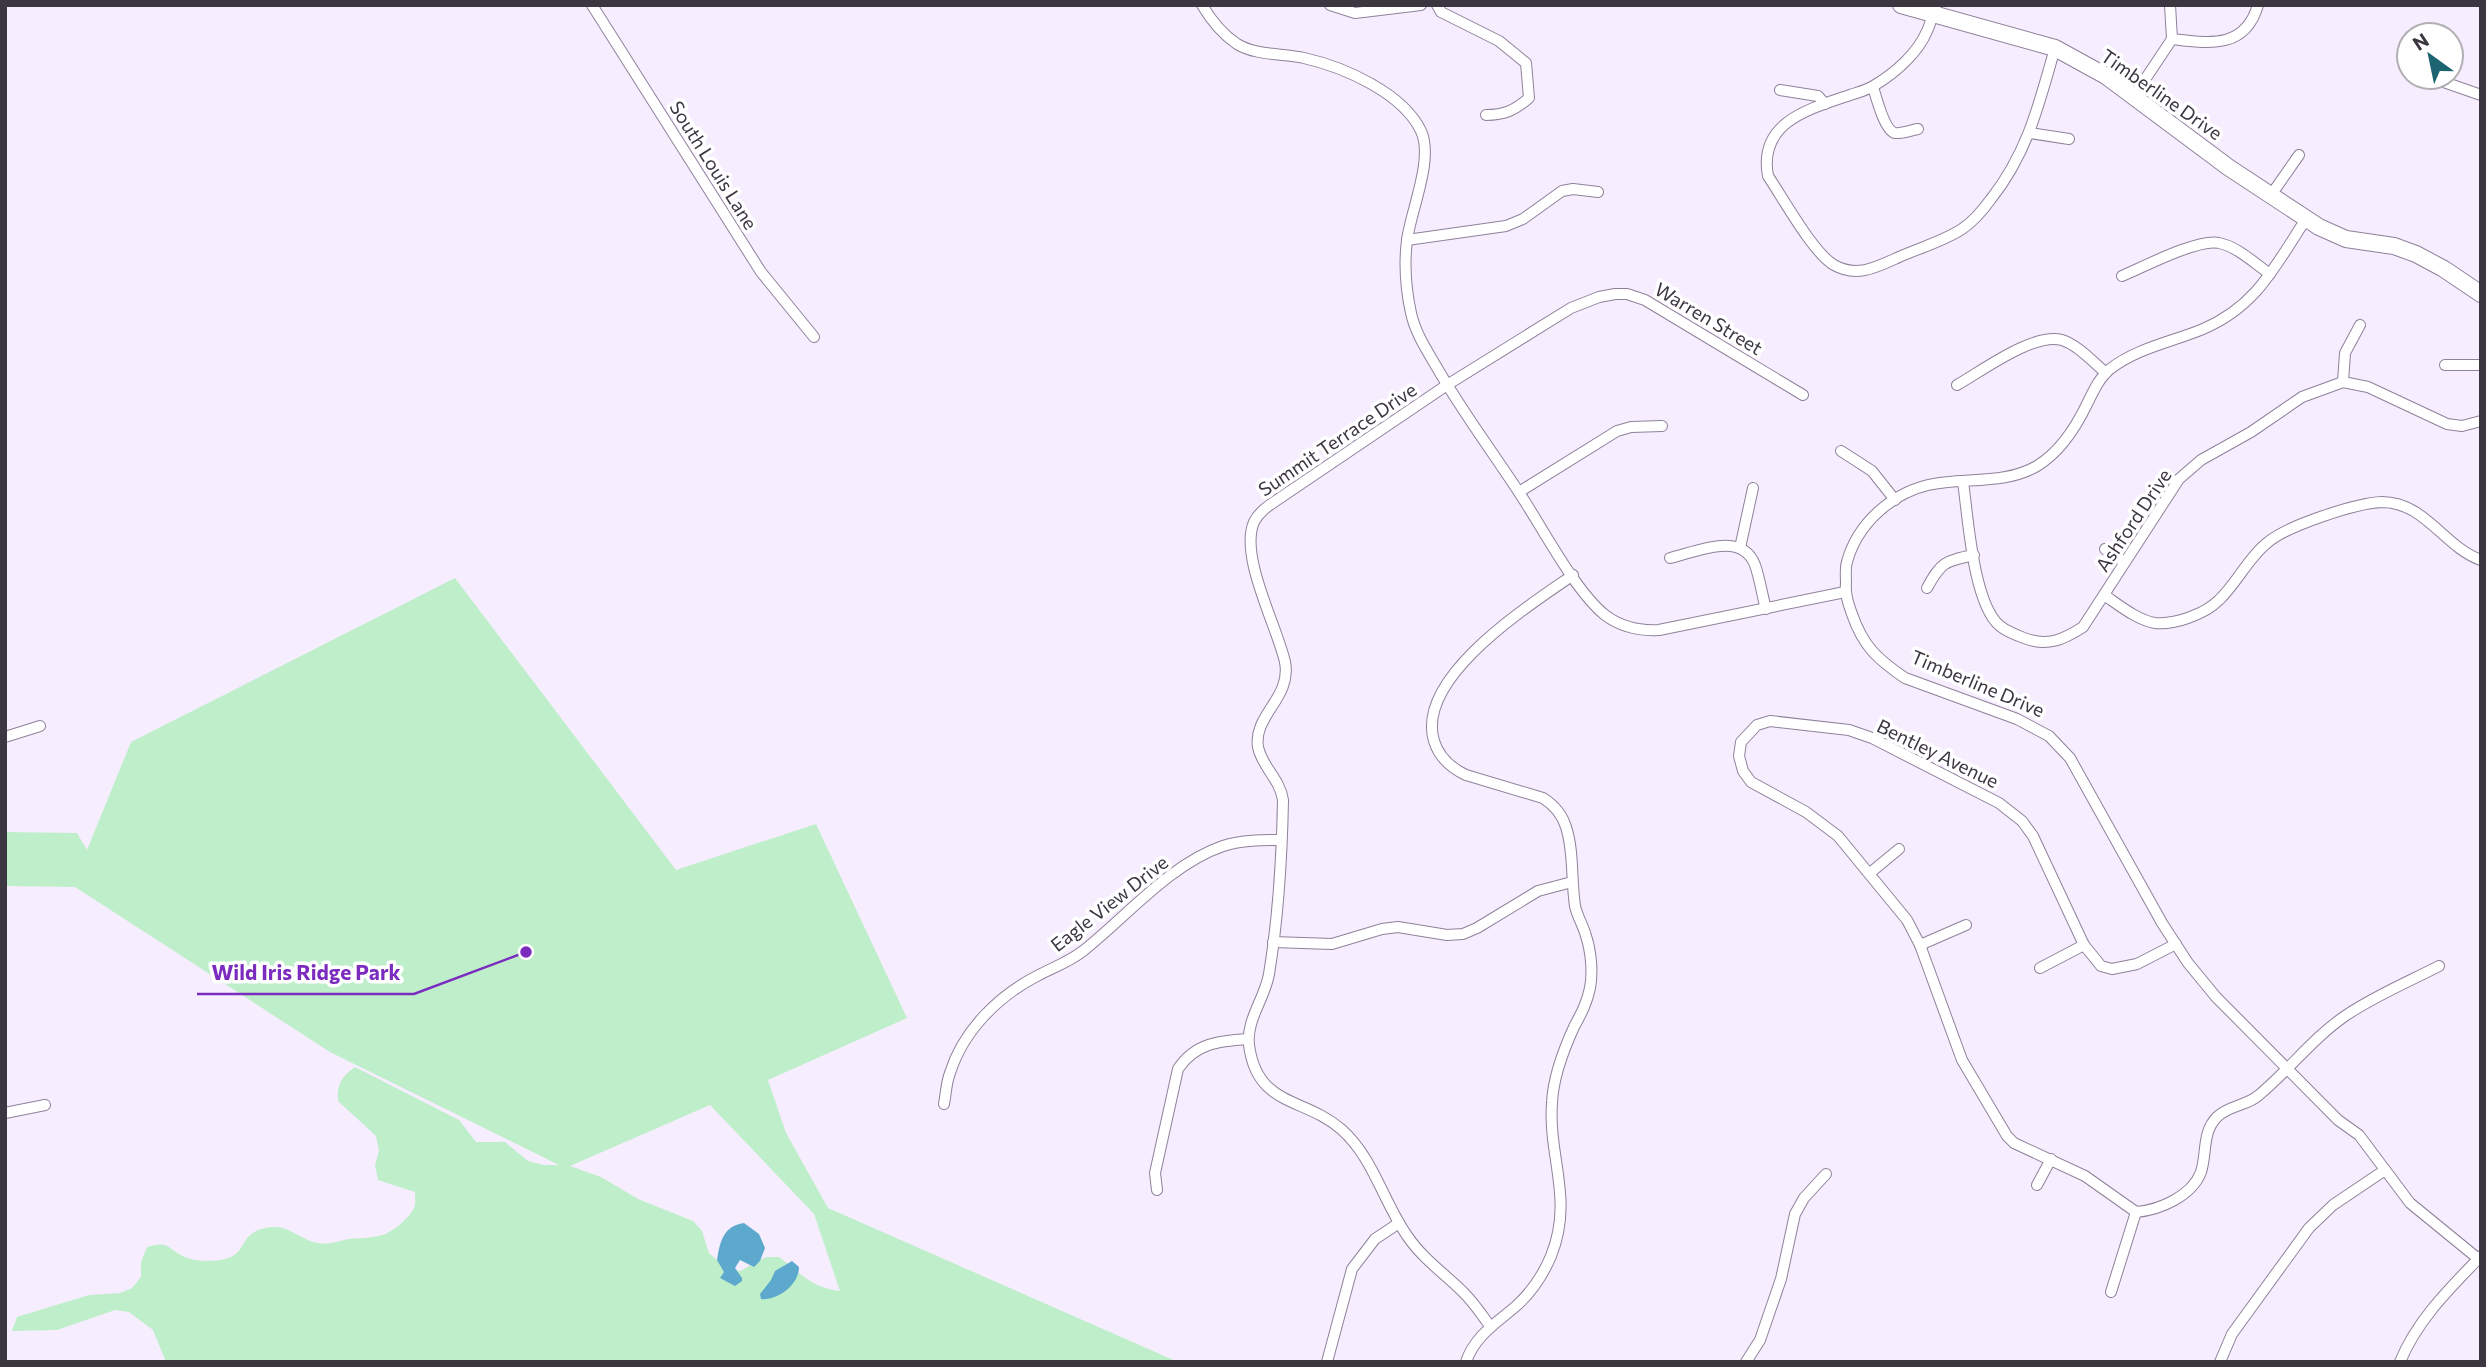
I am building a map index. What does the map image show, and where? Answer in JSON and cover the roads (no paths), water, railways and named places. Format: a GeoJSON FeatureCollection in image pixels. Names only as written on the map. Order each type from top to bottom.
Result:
{"type":"FeatureCollection","features":[{"type":"Feature","properties":{"kind":"street","name":"South Louis Lane"},"geometry":{"type":"LineString","coordinates":[[592,5],[761,272],[814,337]]}},
{"type":"Feature","properties":{"kind":"street"},"geometry":{"type":"LineString","coordinates":[[1202,5],[1223,33],[1239,45],[1260,52],[1304,58],[1324,64],[1388,93],[1402,104],[1423,134],[1425,152],[1407,240],[1407,284],[1414,323],[1447,385],[1573,575],[1605,615],[1620,624],[1638,629],[1670,629],[1845,592]]}},
{"type":"Feature","properties":{"kind":"street"},"geometry":{"type":"LineString","coordinates":[[1330,5],[1355,13],[1421,5]]}},
{"type":"Feature","properties":{"kind":"street"},"geometry":{"type":"LineString","coordinates":[[1437,5],[1441,12],[1499,41],[1526,64],[1529,98],[1514,111],[1486,115]]}},
{"type":"Feature","properties":{"kind":"street","name":"Timberline Drive"},"geometry":{"type":"LineString","coordinates":[[1901,5],[1934,9],[2055,48],[2106,76],[2228,167],[2319,228],[2346,239],[2394,246],[2416,254],[2481,294]]}},
{"type":"Feature","properties":{"kind":"street"},"geometry":{"type":"LineString","coordinates":[[2134,96],[2172,39],[2170,5]]}},
{"type":"Feature","properties":{"kind":"street"},"geometry":{"type":"LineString","coordinates":[[2172,39],[2224,42],[2244,30],[2251,22],[2258,5]]}},
{"type":"Feature","properties":{"kind":"street"},"geometry":{"type":"LineString","coordinates":[[1934,9],[1926,33],[1903,65],[1873,87],[1794,118],[1776,131],[1768,148],[1768,176],[1819,253],[1831,264],[1853,273],[1872,269],[1961,230],[1978,216],[2006,180],[2030,133],[2055,48]]}},
{"type":"Feature","properties":{"kind":"street"},"geometry":{"type":"LineString","coordinates":[[1873,87],[1891,131],[1896,133],[1918,129]]}},
{"type":"Feature","properties":{"kind":"street"},"geometry":{"type":"LineString","coordinates":[[1780,90],[1818,96],[1825,104]]}},
{"type":"Feature","properties":{"kind":"street"},"geometry":{"type":"LineString","coordinates":[[2030,133],[2069,139]]}},
{"type":"Feature","properties":{"kind":"street"},"geometry":{"type":"LineString","coordinates":[[2271,195],[2299,155]]}},
{"type":"Feature","properties":{"kind":"street"},"geometry":{"type":"LineString","coordinates":[[1407,240],[1506,226],[1523,219],[1562,191],[1598,192]]}},
{"type":"Feature","properties":{"kind":"street","name":"Timberline Drive"},"geometry":{"type":"LineString","coordinates":[[2306,219],[2248,302],[2203,329],[2128,357],[2106,373],[2057,451],[2036,467],[2009,476],[1930,485],[1911,491],[1866,523],[1846,563],[1845,592],[1859,634],[1871,652],[1890,668],[1905,678],[2017,719],[2049,736],[2070,758],[2176,944],[2216,998],[2338,1120],[2359,1135],[2410,1203],[2480,1259]]}},
{"type":"Feature","properties":{"kind":"street"},"geometry":{"type":"LineString","coordinates":[[2122,276],[2193,246],[2213,242],[2230,247],[2270,274]]}},
{"type":"Feature","properties":{"kind":"street","name":"Warren Street"},"geometry":{"type":"LineString","coordinates":[[1447,385],[1571,308],[1599,297],[1627,294],[1645,300],[1803,395]]}},
{"type":"Feature","properties":{"kind":"street"},"geometry":{"type":"LineString","coordinates":[[2360,325],[2345,353],[2343,382],[2368,387],[2446,424],[2462,426],[2481,421]]}},
{"type":"Feature","properties":{"kind":"street"},"geometry":{"type":"LineString","coordinates":[[1957,385],[2030,344],[2049,339],[2067,342],[2106,373]]}},
{"type":"Feature","properties":{"kind":"street"},"geometry":{"type":"LineString","coordinates":[[2445,365],[2481,365]]}},
{"type":"Feature","properties":{"kind":"street","name":"Ashford Drive"},"geometry":{"type":"LineString","coordinates":[[1963,482],[1978,581],[1987,607],[1999,625],[2037,643],[2052,643],[2083,627],[2179,479],[2201,460],[2252,432],[2302,397],[2343,382]]}},
{"type":"Feature","properties":{"kind":"street","name":"Summit Terrace Drive"},"geometry":{"type":"LineString","coordinates":[[1248,1039],[1267,982],[1273,942],[1283,795],[1263,761],[1258,741],[1262,722],[1282,693],[1286,671],[1250,549],[1254,523],[1265,508],[1277,499],[1447,385]]}},
{"type":"Feature","properties":{"kind":"street"},"geometry":{"type":"LineString","coordinates":[[1519,492],[1617,431],[1631,427],[1662,426]]}},
{"type":"Feature","properties":{"kind":"street"},"geometry":{"type":"LineString","coordinates":[[1841,451],[1872,471],[1895,500]]}},
{"type":"Feature","properties":{"kind":"street"},"geometry":{"type":"LineString","coordinates":[[1740,548],[1753,488]]}},
{"type":"Feature","properties":{"kind":"street"},"geometry":{"type":"LineString","coordinates":[[2104,595],[2137,616],[2155,623],[2193,616],[2218,601],[2266,543],[2291,528],[2382,502],[2413,509],[2467,555],[2481,560]]}},
{"type":"Feature","properties":{"kind":"street"},"geometry":{"type":"LineString","coordinates":[[1670,558],[1725,545],[1740,548],[1749,554],[1756,566],[1766,609]]}},
{"type":"Feature","properties":{"kind":"street"},"geometry":{"type":"LineString","coordinates":[[2105,549],[2124,562]]}},
{"type":"Feature","properties":{"kind":"street"},"geometry":{"type":"LineString","coordinates":[[1927,588],[1936,570],[1946,562],[1974,555]]}},
{"type":"Feature","properties":{"kind":"street"},"geometry":{"type":"LineString","coordinates":[[1466,1362],[1469,1353],[1490,1326],[1516,1306],[1538,1280],[1551,1256],[1559,1230],[1561,1190],[1552,1124],[1552,1101],[1560,1062],[1586,1005],[1591,978],[1588,943],[1577,911],[1568,834],[1562,817],[1553,806],[1537,796],[1466,775],[1455,769],[1440,754],[1432,732],[1433,715],[1443,693],[1473,651],[1499,628],[1573,575]]}},
{"type":"Feature","properties":{"kind":"street","name":"Bentley Avenue"},"geometry":{"type":"LineString","coordinates":[[2136,1212],[2085,1176],[2014,1143],[2000,1127],[1954,1042],[1920,946],[1907,920],[1838,836],[1821,822],[1751,782],[1743,771],[1739,757],[1741,742],[1757,725],[1770,721],[1849,730],[1872,738],[1999,803],[2022,821],[2033,836],[2084,945],[2101,966],[2112,969],[2148,960],[2176,944]]}},
{"type":"Feature","properties":{"kind":"street"},"geometry":{"type":"LineString","coordinates":[[5,737],[40,726]]}},
{"type":"Feature","properties":{"kind":"street","name":"Eagle View Drive"},"geometry":{"type":"LineString","coordinates":[[944,1104],[949,1073],[969,1035],[984,1015],[1009,993],[1082,952],[1164,883],[1200,857],[1223,846],[1248,841],[1281,840]]}},
{"type":"Feature","properties":{"kind":"street"},"geometry":{"type":"LineString","coordinates":[[1870,873],[1899,849]]}},
{"type":"Feature","properties":{"kind":"street"},"geometry":{"type":"LineString","coordinates":[[1273,942],[1332,944],[1381,929],[1398,927],[1440,934],[1463,934],[1478,928],[1538,891],[1572,882]]}},
{"type":"Feature","properties":{"kind":"street"},"geometry":{"type":"LineString","coordinates":[[1920,946],[1966,925]]}},
{"type":"Feature","properties":{"kind":"street"},"geometry":{"type":"LineString","coordinates":[[2040,968],[2084,945]]}},
{"type":"Feature","properties":{"kind":"street"},"geometry":{"type":"LineString","coordinates":[[2111,1292],[2136,1212],[2159,1208],[2187,1191],[2196,1181],[2202,1170],[2205,1140],[2217,1117],[2258,1097],[2304,1051],[2344,1017],[2439,966]]}},
{"type":"Feature","properties":{"kind":"street"},"geometry":{"type":"LineString","coordinates":[[1157,1190],[1154,1173],[1178,1069],[1188,1055],[1206,1045],[1219,1041],[1248,1039],[1255,1068],[1270,1090],[1284,1100],[1322,1115],[1350,1137],[1370,1166],[1399,1223],[1423,1255],[1471,1301],[1490,1326]]}},
{"type":"Feature","properties":{"kind":"street"},"geometry":{"type":"LineString","coordinates":[[5,1112],[45,1105]]}},
{"type":"Feature","properties":{"kind":"street"},"geometry":{"type":"LineString","coordinates":[[2038,1185],[2051,1159]]}},
{"type":"Feature","properties":{"kind":"street"},"geometry":{"type":"LineString","coordinates":[[2220,1362],[2232,1334],[2309,1228],[2333,1205],[2385,1170]]}},
{"type":"Feature","properties":{"kind":"street"},"geometry":{"type":"LineString","coordinates":[[1746,1362],[1760,1340],[1777,1291],[1795,1214],[1804,1198],[1826,1174]]}},
{"type":"Feature","properties":{"kind":"street"},"geometry":{"type":"LineString","coordinates":[[1327,1362],[1352,1269],[1375,1239],[1399,1223]]}},
{"type":"Feature","properties":{"kind":"street"},"geometry":{"type":"LineString","coordinates":[[2400,1362],[2412,1334],[2433,1307],[2480,1259]]}},
{"type":"Feature","properties":{"kind":"water"},"geometry":{"type":"Polygon","coordinates":[[[744,1223],[759,1234],[765,1248],[760,1261],[754,1267],[740,1260],[735,1268],[742,1281],[735,1286],[720,1278],[724,1272],[717,1260],[721,1241],[727,1231],[744,1223]]]}},
{"type":"Feature","properties":{"kind":"water"},"geometry":{"type":"Polygon","coordinates":[[[792,1261],[799,1267],[791,1286],[774,1297],[761,1299],[760,1294],[775,1271],[792,1261]]]}},
{"type":"Feature","properties":{"kind":"place","name":"Wild Iris Ridge Park"},"geometry":{"type":"Point","coordinates":[526,952]}}]}
